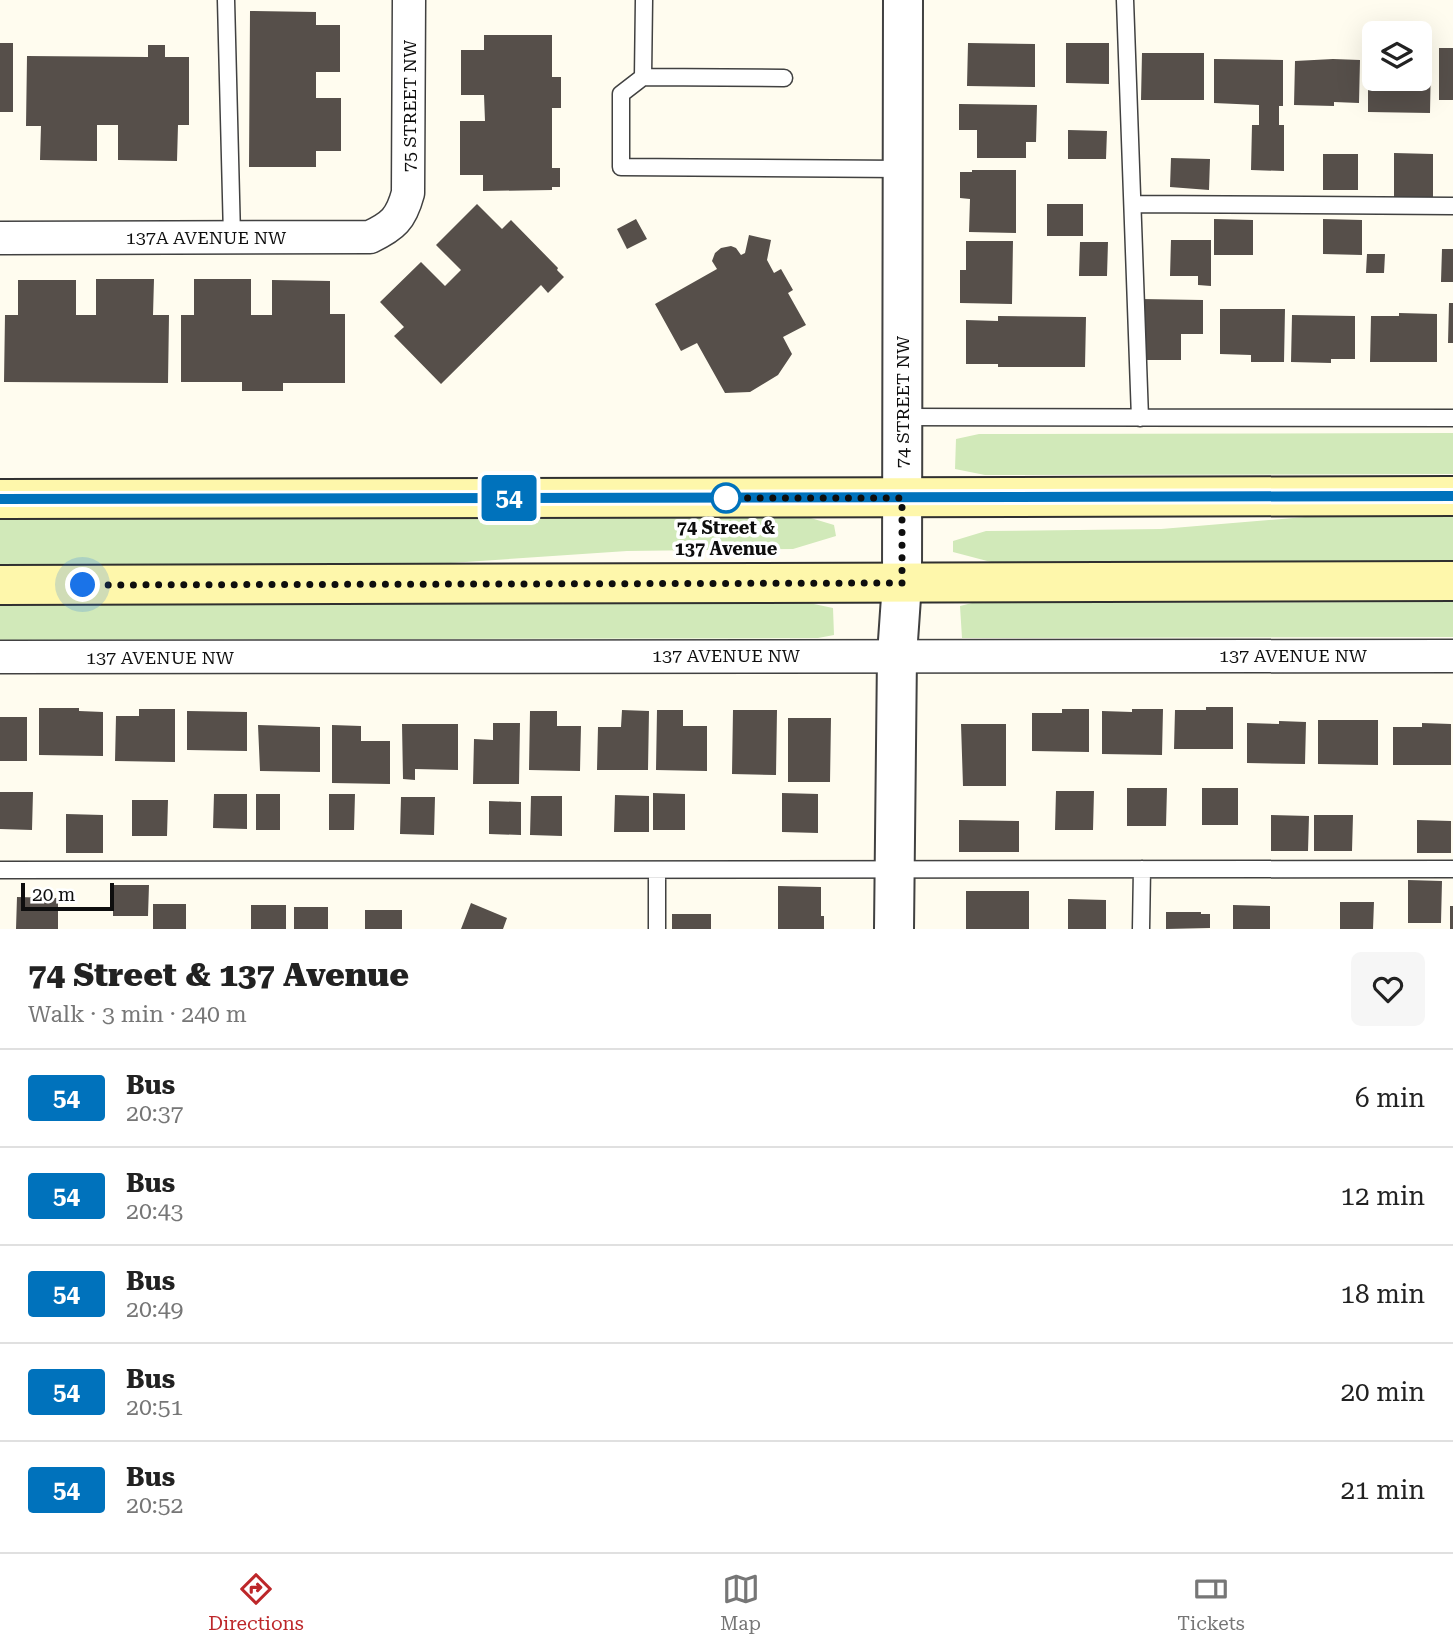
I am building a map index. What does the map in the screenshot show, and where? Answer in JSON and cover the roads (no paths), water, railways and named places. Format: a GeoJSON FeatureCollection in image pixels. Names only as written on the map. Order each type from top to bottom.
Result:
{"type":"FeatureCollection","features":[{"type":"Feature","properties":{"kind":"main road"},"geometry":{"type":"LineString","coordinates":[[0,499],[1453,496]]}},
{"type":"Feature","properties":{"kind":"main road"},"geometry":{"type":"LineString","coordinates":[[0,585],[1453,581]]}},
{"type":"Feature","properties":{"kind":"street","name":"75 STREET NW"},"geometry":{"type":"LineString","coordinates":[[403,212],[408,193],[409,0]]}},
{"type":"Feature","properties":{"kind":"street","name":"74 STREET NW"},"geometry":{"type":"LineString","coordinates":[[894,929],[897,655],[902,583],[903,0]]}},
{"type":"Feature","properties":{"kind":"street","name":"137A AVENUE NW"},"geometry":{"type":"LineString","coordinates":[[0,238],[370,237],[389,228],[403,212]]}},
{"type":"Feature","properties":{"kind":"street","name":"137 AVENUE NW"},"geometry":{"type":"LineString","coordinates":[[0,657],[1453,656]]}},
{"type":"Feature","properties":{"kind":"lane"},"geometry":{"type":"LineString","coordinates":[[226,0],[232,236]]}},
{"type":"Feature","properties":{"kind":"lane"},"geometry":{"type":"LineString","coordinates":[[643,77],[644,0]]}},
{"type":"Feature","properties":{"kind":"lane"},"geometry":{"type":"LineString","coordinates":[[1125,0],[1140,418]]}},
{"type":"Feature","properties":{"kind":"lane"},"geometry":{"type":"LineString","coordinates":[[784,78],[643,77],[621,94],[621,167],[903,169]]}},
{"type":"Feature","properties":{"kind":"lane"},"geometry":{"type":"LineString","coordinates":[[1133,204],[1453,206]]}},
{"type":"Feature","properties":{"kind":"lane"},"geometry":{"type":"LineString","coordinates":[[902,417],[1453,418]]}},
{"type":"Feature","properties":{"kind":"lane"},"geometry":{"type":"LineString","coordinates":[[1142,869],[1142,929]]}},
{"type":"Feature","properties":{"kind":"lane"},"geometry":{"type":"LineString","coordinates":[[0,870],[1453,869]]}},
{"type":"Feature","properties":{"kind":"lane"},"geometry":{"type":"LineString","coordinates":[[657,870],[657,929]]}},
{"type":"Feature","properties":{"kind":"place","name":"74 Street & 137 Avenue"},"geometry":{"type":"Point","coordinates":[726,498]}}]}
